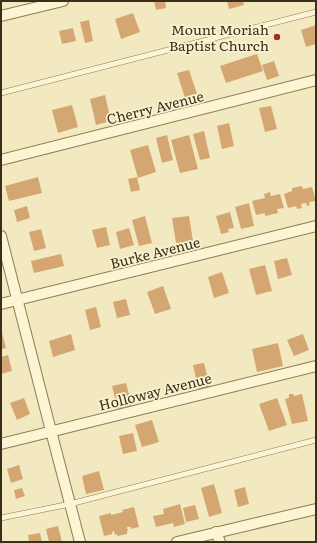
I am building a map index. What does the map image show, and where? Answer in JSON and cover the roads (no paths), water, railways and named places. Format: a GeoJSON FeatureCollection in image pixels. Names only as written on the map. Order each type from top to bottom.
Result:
{"type":"FeatureCollection","features":[{"type":"Feature","properties":{"kind":"street"},"geometry":{"type":"LineString","coordinates":[[1,16],[64,1]]}},
{"type":"Feature","properties":{"kind":"street","name":"Cherry Avenue"},"geometry":{"type":"LineString","coordinates":[[1,160],[316,80]]}},
{"type":"Feature","properties":{"kind":"street","name":"Burke Avenue"},"geometry":{"type":"LineString","coordinates":[[1,304],[316,226]]}},
{"type":"Feature","properties":{"kind":"street"},"geometry":{"type":"LineString","coordinates":[[1,236],[50,431],[80,542]]}},
{"type":"Feature","properties":{"kind":"street","name":"Holloway Avenue"},"geometry":{"type":"LineString","coordinates":[[1,444],[316,366]]}},
{"type":"Feature","properties":{"kind":"street"},"geometry":{"type":"LineString","coordinates":[[177,542],[218,537],[316,509]]}},
{"type":"Feature","properties":{"kind":"lane"},"geometry":{"type":"LineString","coordinates":[[1,93],[316,12]]}},
{"type":"Feature","properties":{"kind":"lane"},"geometry":{"type":"LineString","coordinates":[[1,518],[70,504],[316,440]]}},
{"type":"Feature","properties":{"kind":"place","name":"Mount Moriah Baptist Church"},"geometry":{"type":"Point","coordinates":[277,37]}}]}
